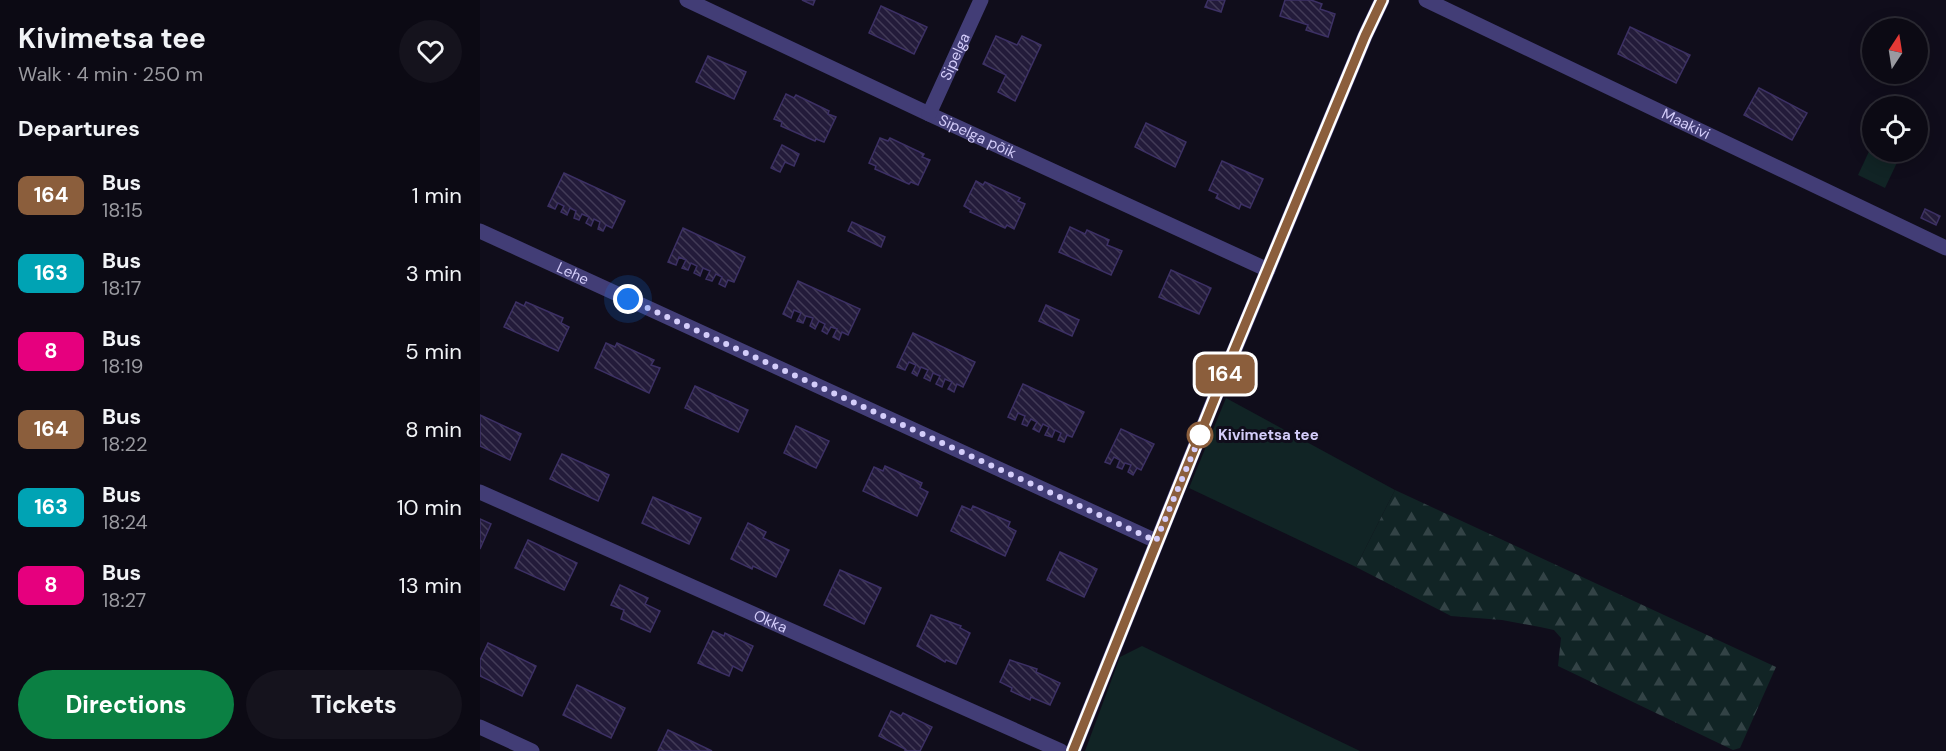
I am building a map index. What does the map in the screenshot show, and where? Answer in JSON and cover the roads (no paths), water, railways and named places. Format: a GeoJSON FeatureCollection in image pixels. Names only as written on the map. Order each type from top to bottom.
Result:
{"type":"FeatureCollection","features":[{"type":"Feature","properties":{"kind":"street","name":"Sipelga põik"},"geometry":{"type":"LineString","coordinates":[[687,0],[1268,270]]}},
{"type":"Feature","properties":{"kind":"street","name":"Sipelga"},"geometry":{"type":"LineString","coordinates":[[929,114],[981,0]]}},
{"type":"Feature","properties":{"kind":"street"},"geometry":{"type":"LineString","coordinates":[[1073,751],[1156,541],[1365,36],[1382,0]]}},
{"type":"Feature","properties":{"kind":"street","name":"Maakivi"},"geometry":{"type":"LineString","coordinates":[[1426,0],[1946,248]]}},
{"type":"Feature","properties":{"kind":"street","name":"Lehe"},"geometry":{"type":"LineString","coordinates":[[480,231],[1156,541]]}},
{"type":"Feature","properties":{"kind":"street","name":"Okka"},"geometry":{"type":"LineString","coordinates":[[480,492],[1061,751]]}},
{"type":"Feature","properties":{"kind":"street"},"geometry":{"type":"LineString","coordinates":[[480,727],[532,751]]}},
{"type":"Feature","properties":{"kind":"place","name":"Kivimetsa tee"},"geometry":{"type":"Point","coordinates":[1200,435]}}]}
